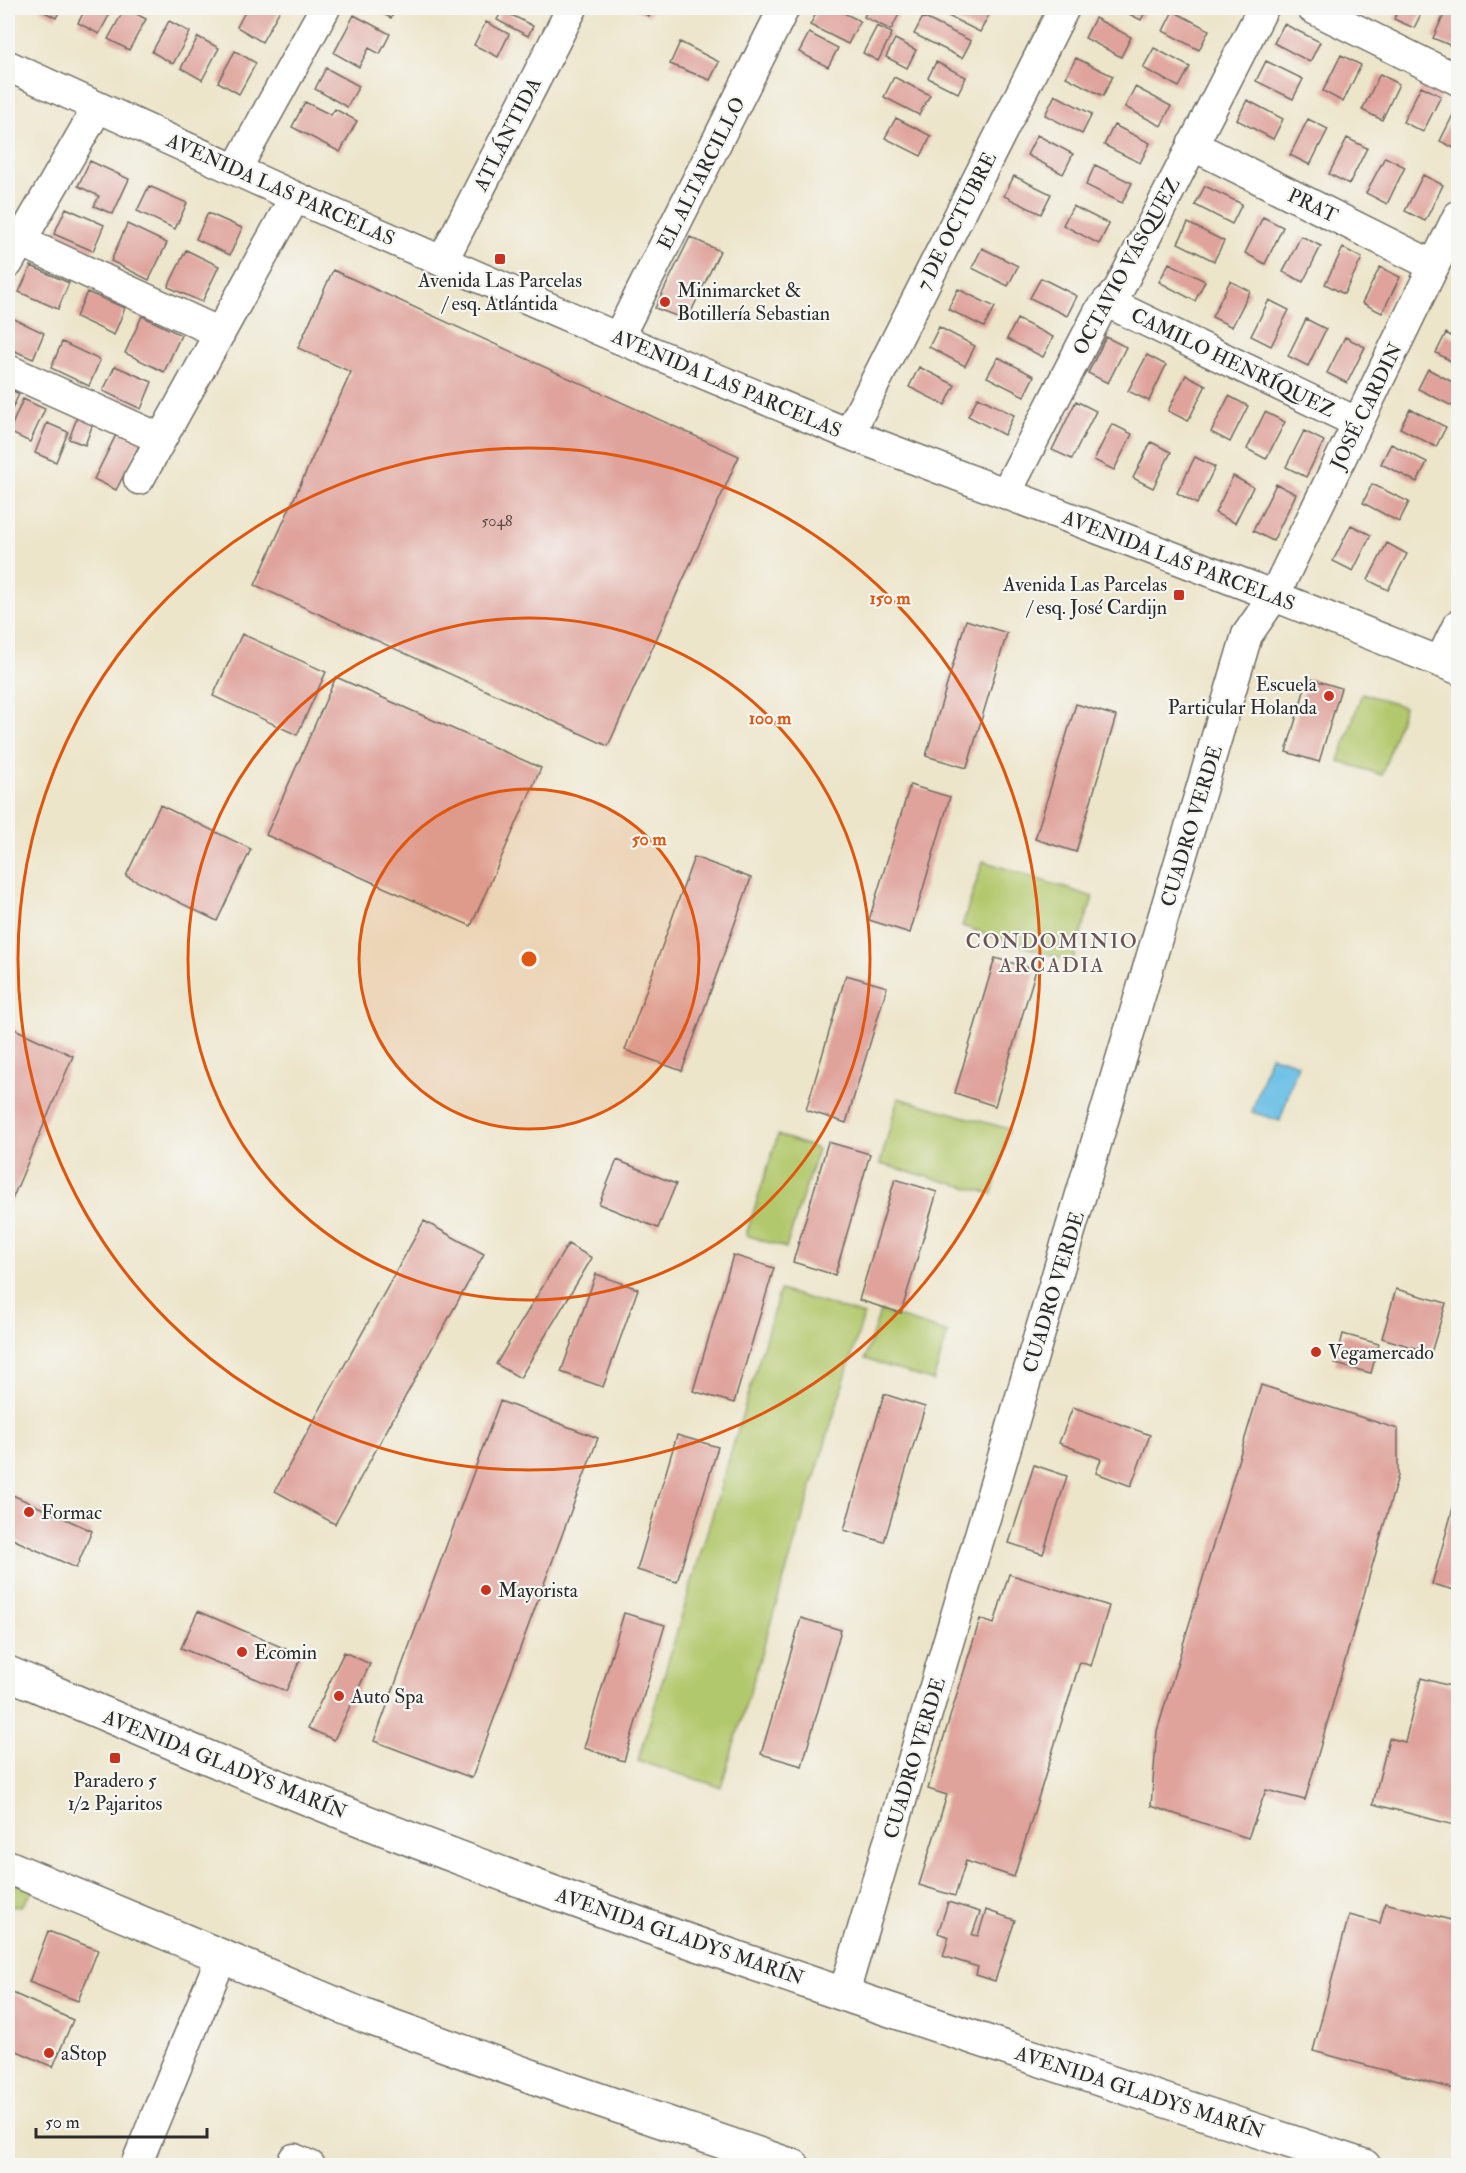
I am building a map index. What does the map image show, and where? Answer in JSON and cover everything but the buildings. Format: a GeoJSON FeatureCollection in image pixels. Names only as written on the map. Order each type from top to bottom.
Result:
{"type":"FeatureCollection","features":[{"type":"Feature","properties":{"kind":"main road","name":"AVENIDA GLADYS MARÍN"},"geometry":{"type":"LineString","coordinates":[[8,1673],[265,1782],[473,1863],[844,1994],[1364,2166]]}},
{"type":"Feature","properties":{"kind":"main road"},"geometry":{"type":"LineString","coordinates":[[8,1867],[221,1958],[475,2057],[793,2166]]}},
{"type":"Feature","properties":{"kind":"street"},"geometry":{"type":"LineString","coordinates":[[236,169],[325,8]]}},
{"type":"Feature","properties":{"kind":"street","name":"ATLÁNTIDA"},"geometry":{"type":"LineString","coordinates":[[443,260],[573,8]]}},
{"type":"Feature","properties":{"kind":"street","name":"EL ALTARCILLO"},"geometry":{"type":"LineString","coordinates":[[618,338],[784,8]]}},
{"type":"Feature","properties":{"kind":"street","name":"7 DE OCTUBRE"},"geometry":{"type":"LineString","coordinates":[[849,434],[1064,8]]}},
{"type":"Feature","properties":{"kind":"street","name":"OCTAVIO VÁSQUEZ"},"geometry":{"type":"LineString","coordinates":[[1006,493],[1099,312],[1119,289],[1263,8]]}},
{"type":"Feature","properties":{"kind":"street"},"geometry":{"type":"LineString","coordinates":[[1312,8],[1458,80]]}},
{"type":"Feature","properties":{"kind":"street","name":"AVENIDA LAS PARCELAS"},"geometry":{"type":"LineString","coordinates":[[8,66],[295,196],[618,338],[849,434],[1449,665]]}},
{"type":"Feature","properties":{"kind":"street"},"geometry":{"type":"LineString","coordinates":[[98,107],[14,252],[220,333]]}},
{"type":"Feature","properties":{"kind":"street","name":"PRAT"},"geometry":{"type":"LineString","coordinates":[[1192,145],[1434,266]]}},
{"type":"Feature","properties":{"kind":"street"},"geometry":{"type":"LineString","coordinates":[[139,479],[295,196]]}},
{"type":"Feature","properties":{"kind":"street","name":"JOSÉ CARDIN"},"geometry":{"type":"LineString","coordinates":[[1274,596],[1458,216]]}},
{"type":"Feature","properties":{"kind":"street","name":"CAMILO HENRÍQUEZ"},"geometry":{"type":"LineString","coordinates":[[1107,302],[1358,423]]}},
{"type":"Feature","properties":{"kind":"street"},"geometry":{"type":"LineString","coordinates":[[8,370],[161,439]]}},
{"type":"Feature","properties":{"kind":"street","name":"CUADRO VERDE"},"geometry":{"type":"LineString","coordinates":[[844,1994],[1248,634],[1274,596]]}},
{"type":"Feature","properties":{"kind":"street"},"geometry":{"type":"LineString","coordinates":[[1449,665],[1458,625]]}},
{"type":"Feature","properties":{"kind":"street"},"geometry":{"type":"LineString","coordinates":[[138,2166],[136,2164],[221,1958]]}},
{"type":"Feature","properties":{"kind":"street"},"geometry":{"type":"LineString","coordinates":[[291,2166],[294,2159],[310,2166]]}},
{"type":"Feature","properties":{"kind":"green space"},"geometry":{"type":"Polygon","coordinates":[[[1362,693],[1404,707],[1382,775],[1339,761],[1362,693]]]}},
{"type":"Feature","properties":{"kind":"green space"},"geometry":{"type":"Polygon","coordinates":[[[983,861],[1093,897],[1072,962],[962,926],[983,861]]]}},
{"type":"Feature","properties":{"kind":"green space"},"geometry":{"type":"Polygon","coordinates":[[[898,1098],[1009,1129],[992,1194],[880,1164],[898,1098]]]}},
{"type":"Feature","properties":{"kind":"green space"},"geometry":{"type":"Polygon","coordinates":[[[778,1135],[818,1149],[786,1248],[746,1235],[778,1135]]]}},
{"type":"Feature","properties":{"kind":"green space"},"geometry":{"type":"Polygon","coordinates":[[[780,1290],[864,1315],[721,1787],[638,1761],[780,1290]]]}},
{"type":"Feature","properties":{"kind":"green space"},"geometry":{"type":"Polygon","coordinates":[[[880,1311],[948,1333],[933,1381],[865,1359],[880,1311]]]}},
{"type":"Feature","properties":{"kind":"green space"},"geometry":{"type":"Polygon","coordinates":[[[8,1880],[34,1890],[22,1906],[8,1907],[8,1880]]]}},
{"type":"Feature","properties":{"kind":"water"},"geometry":{"type":"Polygon","coordinates":[[[1270,1055],[1298,1064],[1280,1121],[1252,1112],[1270,1055]]]}},
{"type":"Feature","properties":{"kind":"place","name":"Avenida Las Parcelas / esq. Atlántida"},"geometry":{"type":"Point","coordinates":[500,259]}},
{"type":"Feature","properties":{"kind":"place","name":"Minimarcket & Botillería Sebastian"},"geometry":{"type":"Point","coordinates":[665,302]}},
{"type":"Feature","properties":{"kind":"place","name":"Avenida Las Parcelas / esq. José Cardijn"},"geometry":{"type":"Point","coordinates":[1179,595]}},
{"type":"Feature","properties":{"kind":"place","name":"Escuela Particular Holanda"},"geometry":{"type":"Point","coordinates":[1329,696]}},
{"type":"Feature","properties":{"kind":"place","name":"Vegamercado"},"geometry":{"type":"Point","coordinates":[1316,1352]}},
{"type":"Feature","properties":{"kind":"place","name":"Formac"},"geometry":{"type":"Point","coordinates":[29,1512]}},
{"type":"Feature","properties":{"kind":"place","name":"Mayorista"},"geometry":{"type":"Point","coordinates":[486,1590]}},
{"type":"Feature","properties":{"kind":"place","name":"Ecomin"},"geometry":{"type":"Point","coordinates":[242,1652]}},
{"type":"Feature","properties":{"kind":"place","name":"Auto Spa"},"geometry":{"type":"Point","coordinates":[339,1696]}},
{"type":"Feature","properties":{"kind":"place","name":"Paradero 5 1/2 Pajaritos"},"geometry":{"type":"Point","coordinates":[115,1758]}},
{"type":"Feature","properties":{"kind":"place","name":"aStop"},"geometry":{"type":"Point","coordinates":[49,2053]}},
{"type":"Feature","properties":{"kind":"district","name":"CONDOMINIO ARCADIA"},"geometry":{"type":"Point","coordinates":[1052,953]}}]}
